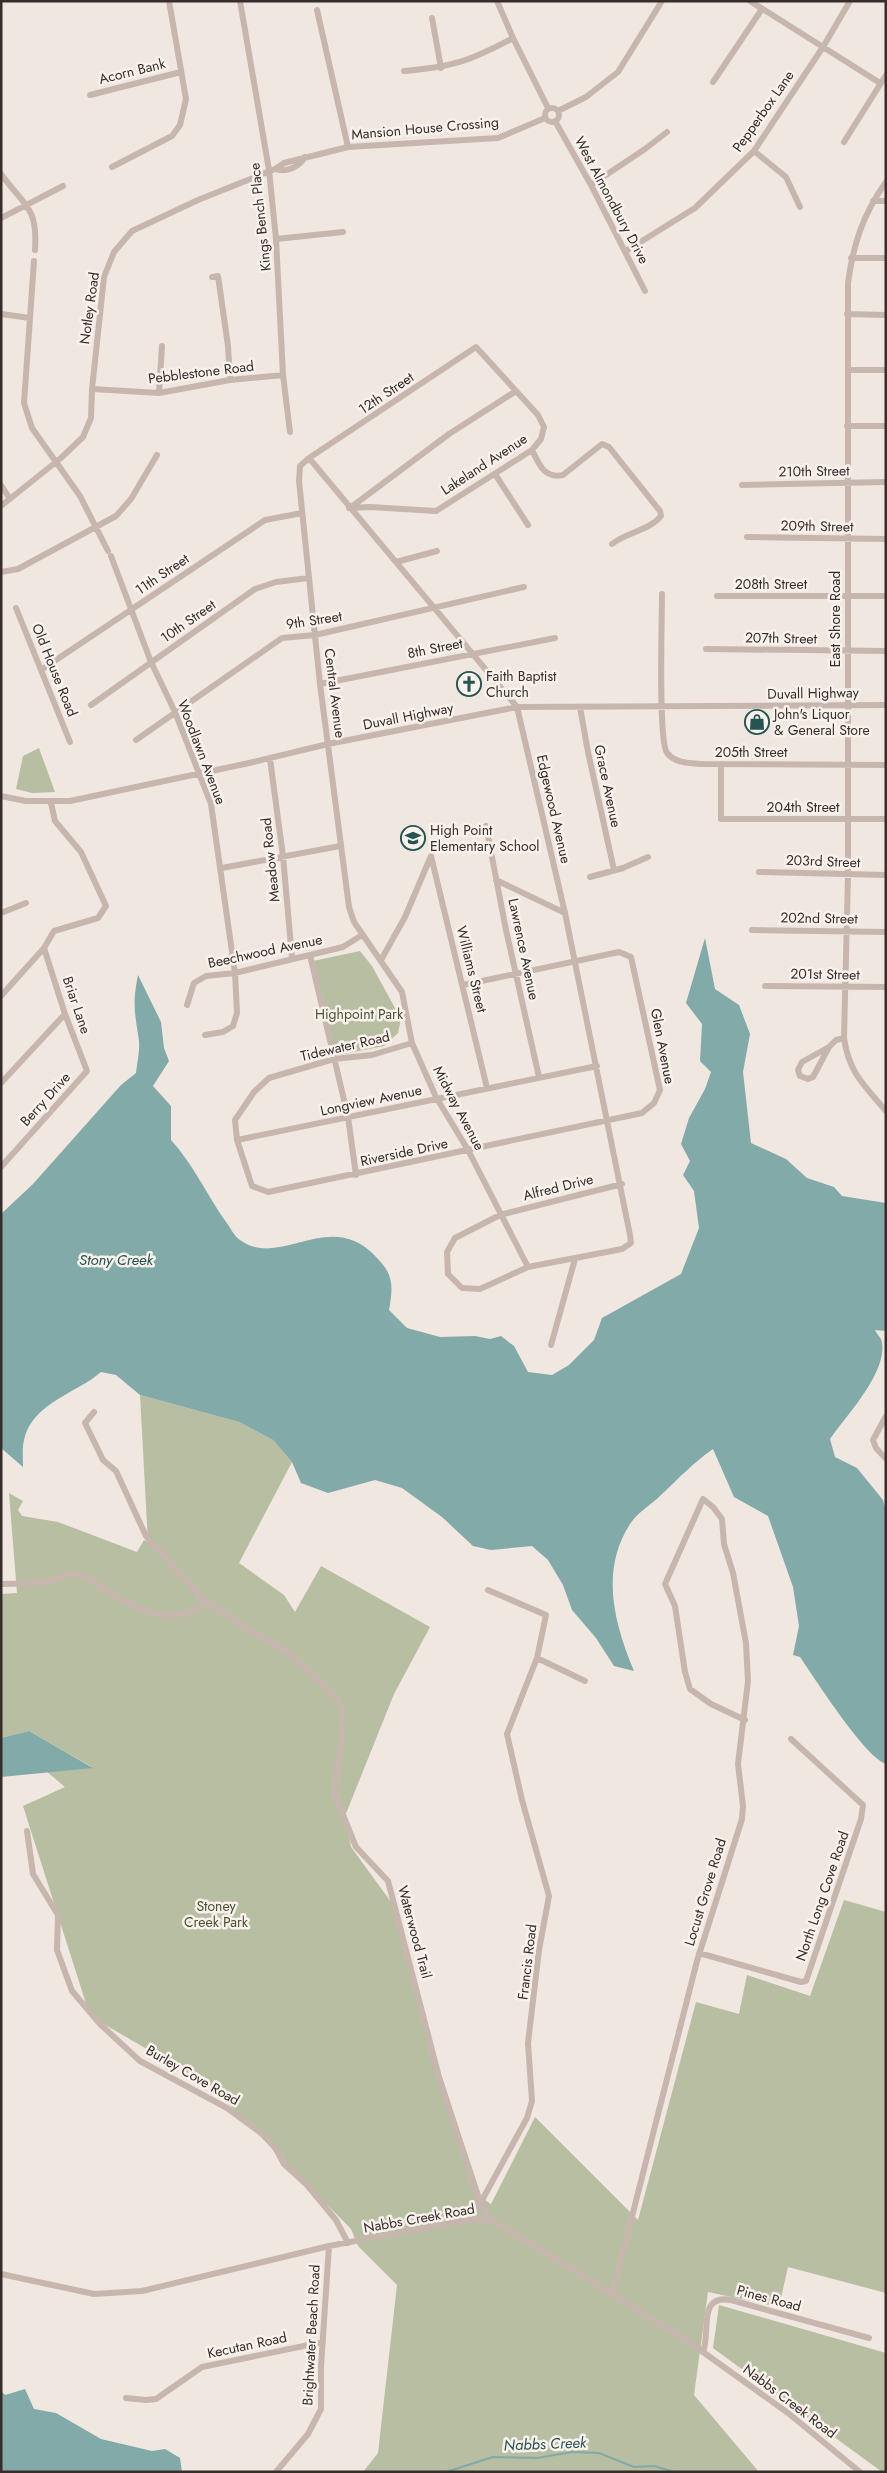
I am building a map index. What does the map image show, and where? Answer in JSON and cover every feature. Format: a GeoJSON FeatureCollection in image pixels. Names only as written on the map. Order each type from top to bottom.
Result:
{"type":"FeatureCollection","features":[{"type":"Feature","properties":{"kind":"street"},"geometry":{"type":"LineString","coordinates":[[112,167],[172,136],[180,125],[186,99],[169,1]]}},
{"type":"Feature","properties":{"kind":"street","name":"Kings Bench Place"},"geometry":{"type":"LineString","coordinates":[[240,1],[272,170],[283,375],[290,432]]}},
{"type":"Feature","properties":{"kind":"street"},"geometry":{"type":"LineString","coordinates":[[497,1],[548,108]]}},
{"type":"Feature","properties":{"kind":"street"},"geometry":{"type":"LineString","coordinates":[[558,111],[586,97],[618,72],[662,1]]}},
{"type":"Feature","properties":{"kind":"street"},"geometry":{"type":"LineString","coordinates":[[750,1],[880,83]]}},
{"type":"Feature","properties":{"kind":"street","name":"Pepperbox Lane"},"geometry":{"type":"LineString","coordinates":[[626,251],[695,208],[754,151],[823,47],[850,1]]}},
{"type":"Feature","properties":{"kind":"street"},"geometry":{"type":"LineString","coordinates":[[713,82],[762,9]]}},
{"type":"Feature","properties":{"kind":"street"},"geometry":{"type":"LineString","coordinates":[[317,10],[348,147]]}},
{"type":"Feature","properties":{"kind":"street"},"geometry":{"type":"LineString","coordinates":[[432,18],[441,68]]}},
{"type":"Feature","properties":{"kind":"street"},"geometry":{"type":"LineString","coordinates":[[404,71],[441,68],[476,58],[513,38]]}},
{"type":"Feature","properties":{"kind":"street","name":"Acorn Bank"},"geometry":{"type":"LineString","coordinates":[[90,95],[180,72]]}},
{"type":"Feature","properties":{"kind":"street"},"geometry":{"type":"LineString","coordinates":[[844,142],[886,75]]}},
{"type":"Feature","properties":{"kind":"street"},"geometry":{"type":"LineString","coordinates":[[548,108],[552,107],[558,111]]}},
{"type":"Feature","properties":{"kind":"street"},"geometry":{"type":"LineString","coordinates":[[548,108],[545,111],[545,118],[548,121],[555,122],[558,118],[558,111]]}},
{"type":"Feature","properties":{"kind":"street","name":"Mansion House Crossing"},"geometry":{"type":"LineString","coordinates":[[272,170],[281,171],[292,168],[301,164],[305,157],[348,147],[498,138],[545,118]]}},
{"type":"Feature","properties":{"kind":"street","name":"West Almondbury Drive"},"geometry":{"type":"LineString","coordinates":[[555,122],[591,185],[645,291]]}},
{"type":"Feature","properties":{"kind":"street"},"geometry":{"type":"LineString","coordinates":[[591,185],[667,132]]}},
{"type":"Feature","properties":{"kind":"street"},"geometry":{"type":"LineString","coordinates":[[754,151],[786,177],[800,207]]}},
{"type":"Feature","properties":{"kind":"street","name":"Notley Road"},"geometry":{"type":"LineString","coordinates":[[1,506],[55,463],[83,437],[91,418],[92,389],[104,277],[114,252],[132,231],[198,200],[272,170]]}},
{"type":"Feature","properties":{"kind":"street"},"geometry":{"type":"LineString","coordinates":[[1,174],[27,204],[34,219],[35,250]]}},
{"type":"Feature","properties":{"kind":"street","name":"East Shore Road"},"geometry":{"type":"LineString","coordinates":[[885,1108],[856,1075],[847,1058],[844,1038],[848,875],[847,596],[849,539],[847,314],[851,258],[861,224],[872,200],[886,182]]}},
{"type":"Feature","properties":{"kind":"street"},"geometry":{"type":"LineString","coordinates":[[1,218],[63,186]]}},
{"type":"Feature","properties":{"kind":"street"},"geometry":{"type":"LineString","coordinates":[[872,200],[886,201]]}},
{"type":"Feature","properties":{"kind":"street"},"geometry":{"type":"LineString","coordinates":[[276,239],[343,232]]}},
{"type":"Feature","properties":{"kind":"street"},"geometry":{"type":"LineString","coordinates":[[851,258],[886,258]]}},
{"type":"Feature","properties":{"kind":"street","name":"Woodlawn Avenue"},"geometry":{"type":"LineString","coordinates":[[34,261],[24,403],[32,428],[80,496],[97,526],[132,609],[151,662],[175,712],[211,804],[222,868],[235,973],[237,1013],[233,1026],[223,1032],[205,1035]]}},
{"type":"Feature","properties":{"kind":"street"},"geometry":{"type":"LineString","coordinates":[[212,277],[218,276],[228,346],[230,380]]}},
{"type":"Feature","properties":{"kind":"street"},"geometry":{"type":"LineString","coordinates":[[1,314],[30,318]]}},
{"type":"Feature","properties":{"kind":"street"},"geometry":{"type":"LineString","coordinates":[[847,314],[886,315]]}},
{"type":"Feature","properties":{"kind":"street"},"geometry":{"type":"LineString","coordinates":[[159,392],[162,346]]}},
{"type":"Feature","properties":{"kind":"street","name":"12th Street"},"geometry":{"type":"LineString","coordinates":[[309,458],[476,347],[516,391]]}},
{"type":"Feature","properties":{"kind":"street"},"geometry":{"type":"LineString","coordinates":[[848,370],[886,370]]}},
{"type":"Feature","properties":{"kind":"street","name":"Pebblestone Road"},"geometry":{"type":"LineString","coordinates":[[92,389],[159,392],[230,380],[283,375]]}},
{"type":"Feature","properties":{"kind":"street"},"geometry":{"type":"LineString","coordinates":[[349,508],[449,434],[516,391]]}},
{"type":"Feature","properties":{"kind":"street","name":"Lakeland Avenue"},"geometry":{"type":"LineString","coordinates":[[349,508],[370,507],[436,511],[532,450],[541,438],[544,427],[538,416],[516,391]]}},
{"type":"Feature","properties":{"kind":"street"},"geometry":{"type":"LineString","coordinates":[[848,426],[886,426]]}},
{"type":"Feature","properties":{"kind":"street"},"geometry":{"type":"LineString","coordinates":[[532,450],[544,471],[551,476],[556,476],[563,475],[602,444],[610,447],[660,511],[661,516],[644,529],[625,536],[612,544]]}},
{"type":"Feature","properties":{"kind":"street"},"geometry":{"type":"LineString","coordinates":[[1,572],[18,569],[116,516],[130,499],[157,455]]}},
{"type":"Feature","properties":{"kind":"street","name":"Edgewood Avenue"},"geometry":{"type":"LineString","coordinates":[[309,458],[517,707],[565,913],[622,1184],[630,1235]]}},
{"type":"Feature","properties":{"kind":"street","name":"Central Avenue"},"geometry":{"type":"LineString","coordinates":[[309,458],[300,466],[302,513],[320,684],[349,907],[354,922],[362,934]]}},
{"type":"Feature","properties":{"kind":"street"},"geometry":{"type":"LineString","coordinates":[[495,474],[528,525]]}},
{"type":"Feature","properties":{"kind":"street","name":"210th Street"},"geometry":{"type":"LineString","coordinates":[[742,485],[886,482]]}},
{"type":"Feature","properties":{"kind":"street"},"geometry":{"type":"LineString","coordinates":[[1,485],[10,499]]}},
{"type":"Feature","properties":{"kind":"street","name":"11th Street"},"geometry":{"type":"LineString","coordinates":[[41,670],[265,520],[302,513]]}},
{"type":"Feature","properties":{"kind":"street","name":"209th Street"},"geometry":{"type":"LineString","coordinates":[[748,537],[886,539]]}},
{"type":"Feature","properties":{"kind":"street"},"geometry":{"type":"LineString","coordinates":[[396,562],[436,551]]}},
{"type":"Feature","properties":{"kind":"street","name":"10th Street"},"geometry":{"type":"LineString","coordinates":[[91,705],[255,589],[276,582],[309,578]]}},
{"type":"Feature","properties":{"kind":"street","name":"9th Street"},"geometry":{"type":"LineString","coordinates":[[136,740],[282,638],[315,635],[524,587]]}},
{"type":"Feature","properties":{"kind":"street","name":"205th Street"},"geometry":{"type":"LineString","coordinates":[[662,594],[661,705],[665,748],[668,753],[681,762],[886,765]]}},
{"type":"Feature","properties":{"kind":"street","name":"208th Street"},"geometry":{"type":"LineString","coordinates":[[716,596],[886,596]]}},
{"type":"Feature","properties":{"kind":"street","name":"Old House Road"},"geometry":{"type":"LineString","coordinates":[[16,608],[70,742]]}},
{"type":"Feature","properties":{"kind":"street","name":"8th Street"},"geometry":{"type":"LineString","coordinates":[[320,684],[555,638]]}},
{"type":"Feature","properties":{"kind":"street","name":"207th Street"},"geometry":{"type":"LineString","coordinates":[[706,649],[886,651]]}},
{"type":"Feature","properties":{"kind":"street","name":"Duvall Highway"},"geometry":{"type":"LineString","coordinates":[[1,796],[51,803],[100,796],[270,759],[328,744],[517,707],[886,705]]}},
{"type":"Feature","properties":{"kind":"street","name":"Grace Avenue"},"geometry":{"type":"LineString","coordinates":[[580,707],[586,744],[614,870]]}},
{"type":"Feature","properties":{"kind":"street","name":"Meadow Road"},"geometry":{"type":"LineString","coordinates":[[270,759],[283,856],[292,958]]}},
{"type":"Feature","properties":{"kind":"street","name":"204th Street"},"geometry":{"type":"LineString","coordinates":[[721,764],[721,819],[886,820]]}},
{"type":"Feature","properties":{"kind":"street"},"geometry":{"type":"LineString","coordinates":[[1,996],[44,948],[54,931],[98,918],[106,906],[82,852],[55,821],[51,803]]}},
{"type":"Feature","properties":{"kind":"street","name":"Lawrence Avenue"},"geometry":{"type":"LineString","coordinates":[[486,826],[539,1077]]}},
{"type":"Feature","properties":{"kind":"street"},"geometry":{"type":"LineString","coordinates":[[222,868],[340,846]]}},
{"type":"Feature","properties":{"kind":"street","name":"Williams Street"},"geometry":{"type":"LineString","coordinates":[[381,960],[405,917],[431,856],[487,1088]]}},
{"type":"Feature","properties":{"kind":"street"},"geometry":{"type":"LineString","coordinates":[[590,877],[648,857]]}},
{"type":"Feature","properties":{"kind":"street","name":"203rd Street"},"geometry":{"type":"LineString","coordinates":[[759,872],[886,875]]}},
{"type":"Feature","properties":{"kind":"street"},"geometry":{"type":"LineString","coordinates":[[496,880],[565,913]]}},
{"type":"Feature","properties":{"kind":"street"},"geometry":{"type":"LineString","coordinates":[[1,913],[26,903]]}},
{"type":"Feature","properties":{"kind":"street","name":"202nd Street"},"geometry":{"type":"LineString","coordinates":[[752,930],[886,932]]}},
{"type":"Feature","properties":{"kind":"street","name":"Beechwood Avenue"},"geometry":{"type":"LineString","coordinates":[[187,1005],[194,983],[206,976],[235,973],[343,947],[362,934]]}},
{"type":"Feature","properties":{"kind":"street","name":"Midway Avenue"},"geometry":{"type":"LineString","coordinates":[[362,934],[402,992],[412,1043],[437,1099],[468,1150],[528,1267]]}},
{"type":"Feature","properties":{"kind":"street","name":"Briar Lane"},"geometry":{"type":"LineString","coordinates":[[44,948],[65,1014],[88,1071]]}},
{"type":"Feature","properties":{"kind":"street","name":"Glen Avenue"},"geometry":{"type":"LineString","coordinates":[[574,962],[619,952],[631,956],[660,1090],[654,1103],[642,1113],[608,1120]]}},
{"type":"Feature","properties":{"kind":"street"},"geometry":{"type":"LineString","coordinates":[[310,955],[348,1117],[356,1175]]}},
{"type":"Feature","properties":{"kind":"street"},"geometry":{"type":"LineString","coordinates":[[463,985],[574,962]]}},
{"type":"Feature","properties":{"kind":"street","name":"201st Street"},"geometry":{"type":"LineString","coordinates":[[765,986],[886,987]]}},
{"type":"Feature","properties":{"kind":"street"},"geometry":{"type":"LineString","coordinates":[[1,1083],[65,1014]]}},
{"type":"Feature","properties":{"kind":"street"},"geometry":{"type":"LineString","coordinates":[[829,1047],[813,1077],[808,1079],[800,1076],[798,1070],[800,1064],[829,1047],[836,1040],[844,1038]]}},
{"type":"Feature","properties":{"kind":"street","name":"Tidewater Road"},"geometry":{"type":"LineString","coordinates":[[237,1140],[235,1120],[254,1092],[269,1078],[334,1059],[372,1055],[412,1043]]}},
{"type":"Feature","properties":{"kind":"street","name":"Longview Avenue"},"geometry":{"type":"LineString","coordinates":[[237,1140],[597,1066]]}},
{"type":"Feature","properties":{"kind":"street","name":"Berry Drive"},"geometry":{"type":"LineString","coordinates":[[1,1166],[88,1071]]}},
{"type":"Feature","properties":{"kind":"street","name":"Riverside Drive"},"geometry":{"type":"LineString","coordinates":[[237,1140],[252,1186],[268,1192],[356,1175],[608,1120]]}},
{"type":"Feature","properties":{"kind":"street","name":"Alfred Drive"},"geometry":{"type":"LineString","coordinates":[[622,1184],[500,1215],[455,1238],[447,1252],[448,1274],[462,1288],[480,1288],[528,1267],[622,1249],[630,1243],[630,1235]]}},
{"type":"Feature","properties":{"kind":"street"},"geometry":{"type":"LineString","coordinates":[[551,1345],[575,1259]]}},
{"type":"Feature","properties":{"kind":"street","name":"Waterwood Trail"},"geometry":{"type":"LineString","coordinates":[[94,1412],[85,1423],[103,1460],[116,1471],[146,1536],[206,1601],[256,1634],[287,1651],[337,1699],[342,1709],[343,1728],[334,1793],[356,1847],[388,1881],[439,2077],[480,2204]]}},
{"type":"Feature","properties":{"kind":"street"},"geometry":{"type":"LineString","coordinates":[[886,1416],[874,1440],[876,1448],[886,1459]]}},
{"type":"Feature","properties":{"kind":"street","name":"Locust Grove Road"},"geometry":{"type":"LineString","coordinates":[[612,2295],[699,1953],[742,1819],[743,1806],[738,1764],[745,1720],[748,1681],[746,1643],[724,1544],[722,1519],[713,1507],[703,1499],[665,1584],[675,1606],[685,1672],[690,1689],[711,1704],[745,1720]]}},
{"type":"Feature","properties":{"kind":"street"},"geometry":{"type":"LineString","coordinates":[[1,1584],[43,1583],[73,1573],[80,1574],[150,1614],[164,1616],[190,1611],[206,1601]]}},
{"type":"Feature","properties":{"kind":"street","name":"Francis Road"},"geometry":{"type":"LineString","coordinates":[[480,2204],[530,2109],[528,2043],[539,1950],[549,1896],[522,1800],[507,1734],[537,1658],[546,1615],[488,1590]]}},
{"type":"Feature","properties":{"kind":"street"},"geometry":{"type":"LineString","coordinates":[[537,1658],[585,1680]]}},
{"type":"Feature","properties":{"kind":"street","name":"North Long Cove Road"},"geometry":{"type":"LineString","coordinates":[[699,1953],[801,1982],[806,1981],[862,1816],[863,1804],[791,1740]]}},
{"type":"Feature","properties":{"kind":"street","name":"Burley Cove Road"},"geometry":{"type":"LineString","coordinates":[[27,1832],[34,1874],[58,1915],[57,1950],[72,1991],[100,2024],[140,2061],[227,2108],[264,2135],[276,2149],[284,2164],[307,2186],[336,2220],[348,2243]]}},
{"type":"Feature","properties":{"kind":"street"},"geometry":{"type":"LineString","coordinates":[[466,2220],[469,2212],[480,2204],[485,2208],[488,2220]]}},
{"type":"Feature","properties":{"kind":"street","name":"Nabbs Creek Road"},"geometry":{"type":"LineString","coordinates":[[1,2274],[94,2294],[142,2291],[329,2246],[466,2220],[488,2220],[508,2230],[703,2352],[788,2413],[860,2472]]}},
{"type":"Feature","properties":{"kind":"street","name":"Brightwater Beach Road"},"geometry":{"type":"LineString","coordinates":[[276,2472],[308,2434],[321,2409],[322,2342],[329,2246]]}},
{"type":"Feature","properties":{"kind":"street","name":"Pines Road"},"geometry":{"type":"LineString","coordinates":[[703,2352],[709,2308],[712,2303],[724,2299],[870,2338]]}},
{"type":"Feature","properties":{"kind":"street","name":"Kecutan Road"},"geometry":{"type":"LineString","coordinates":[[126,2398],[156,2399],[202,2367],[322,2342]]}},
{"type":"Feature","properties":{"kind":"green space"},"geometry":{"type":"Polygon","coordinates":[[[39,748],[55,792],[32,793],[16,789],[23,756],[39,748]]]}},
{"type":"Feature","properties":{"kind":"green space","name":"Highpoint Park"},"geometry":{"type":"Polygon","coordinates":[[[360,951],[372,966],[401,1019],[398,1033],[384,1046],[334,1056],[313,961],[360,951]]]}},
{"type":"Feature","properties":{"kind":"green space","name":"Stoney Creek Park"},"geometry":{"type":"Polygon","coordinates":[[[140,1395],[239,1422],[273,1440],[292,1462],[239,1563],[284,1595],[295,1612],[321,1566],[430,1627],[394,1694],[345,1816],[351,1847],[399,1913],[437,2063],[482,2198],[491,2204],[535,2117],[638,2220],[696,2002],[739,2014],[747,1975],[810,1996],[844,1900],[886,1912],[886,2293],[788,2267],[779,2307],[708,2292],[694,2395],[759,2472],[363,2472],[378,2453],[397,2285],[358,2246],[351,2229],[212,2087],[90,2016],[23,1806],[65,1787],[46,1771],[92,1767],[29,1731],[1,1738],[1,1594],[17,1593],[9,1493],[23,1501],[18,1510],[22,1516],[58,1522],[137,1552],[144,1540],[148,1542],[140,1395]]]}},
{"type":"Feature","properties":{"kind":"green space"},"geometry":{"type":"Polygon","coordinates":[[[719,2305],[886,2353],[886,2472],[882,2472],[713,2348],[719,2305]]]}},
{"type":"Feature","properties":{"kind":"water","name":"Stony Creek"},"geometry":{"type":"Polygon","coordinates":[[[705,938],[715,989],[739,1005],[750,1034],[743,1072],[751,1143],[786,1159],[807,1178],[834,1187],[842,1196],[886,1203],[886,1331],[875,1330],[882,1341],[882,1355],[864,1394],[830,1439],[835,1457],[857,1468],[883,1500],[886,1510],[886,1764],[877,1758],[853,1733],[800,1657],[793,1655],[799,1626],[793,1587],[768,1516],[734,1497],[713,1449],[637,1516],[630,1524],[621,1542],[615,1560],[613,1597],[621,1634],[634,1671],[614,1666],[596,1638],[572,1610],[563,1585],[548,1560],[532,1546],[491,1550],[473,1546],[442,1517],[402,1488],[375,1480],[328,1493],[301,1483],[292,1462],[273,1440],[239,1422],[140,1395],[116,1375],[101,1372],[56,1400],[36,1417],[29,1427],[24,1440],[23,1467],[1,1448],[1,1214],[33,1184],[121,1085],[136,1073],[139,1053],[135,1016],[138,975],[161,1022],[164,1048],[169,1061],[153,1086],[171,1106],[171,1140],[193,1169],[219,1212],[240,1240],[256,1247],[272,1248],[324,1237],[342,1237],[359,1244],[377,1258],[387,1270],[391,1282],[389,1310],[407,1328],[440,1337],[475,1336],[490,1339],[501,1336],[514,1346],[528,1372],[552,1375],[569,1365],[594,1340],[602,1318],[681,1274],[699,1228],[694,1191],[683,1175],[690,1161],[681,1144],[689,1118],[705,1089],[711,1072],[700,1061],[702,1024],[686,1003],[705,938]]]}},
{"type":"Feature","properties":{"kind":"water"},"geometry":{"type":"Polygon","coordinates":[[[29,1731],[93,1768],[1,1777],[1,1738],[29,1731]]]}},
{"type":"Feature","properties":{"kind":"water"},"geometry":{"type":"Polygon","coordinates":[[[25,2389],[34,2409],[56,2413],[101,2439],[152,2451],[165,2449],[180,2458],[182,2472],[1,2472],[1,2391],[5,2395],[25,2389]]]}},
{"type":"Feature","properties":{"kind":"waterway","name":"Nabbs Creek"},"geometry":{"type":"LineString","coordinates":[[446,2472],[493,2457],[537,2458],[572,2452],[599,2453],[634,2467],[654,2466],[674,2472]]}},
{"type":"Feature","properties":{"kind":"place","name":"Faith Baptist Church"},"geometry":{"type":"Point","coordinates":[469,684]}},
{"type":"Feature","properties":{"kind":"place","name":"John's Liquor & General Store"},"geometry":{"type":"Point","coordinates":[757,722]}},
{"type":"Feature","properties":{"kind":"place","name":"High Point Elementary School"},"geometry":{"type":"Point","coordinates":[413,838]}}]}
